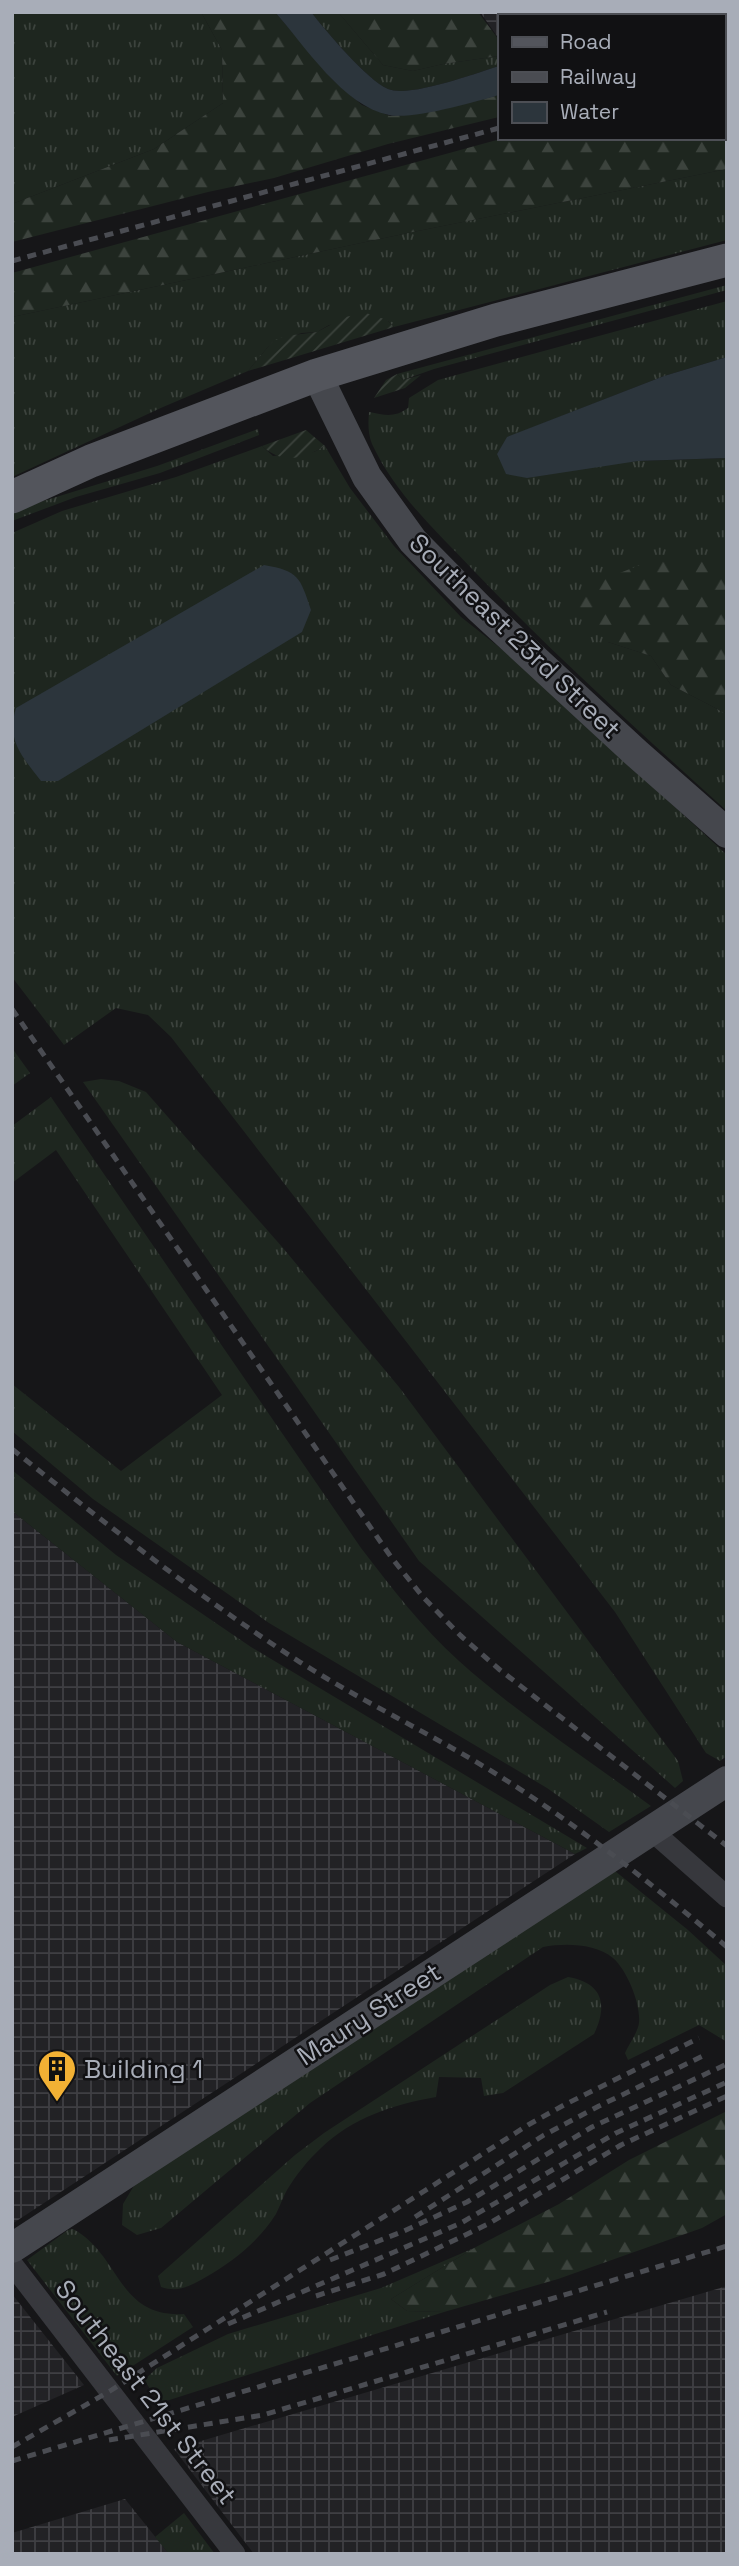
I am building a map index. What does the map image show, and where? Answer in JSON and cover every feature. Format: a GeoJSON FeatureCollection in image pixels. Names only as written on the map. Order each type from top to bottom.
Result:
{"type":"FeatureCollection","features":[{"type":"Feature","properties":{"kind":"main road"},"geometry":{"type":"LineString","coordinates":[[12,497],[91,461],[317,375],[496,320],[727,260]]}},
{"type":"Feature","properties":{"kind":"main road","name":"Southeast 23rd Street"},"geometry":{"type":"LineString","coordinates":[[317,375],[367,477],[413,541],[479,608],[727,833]]}},
{"type":"Feature","properties":{"kind":"main road","name":"Maury Street"},"geometry":{"type":"LineString","coordinates":[[12,2248],[727,1781]]}},
{"type":"Feature","properties":{"kind":"street"},"geometry":{"type":"LineString","coordinates":[[651,1830],[727,1896]]}},
{"type":"Feature","properties":{"kind":"street","name":"Southeast 21st Street"},"geometry":{"type":"LineString","coordinates":[[12,2264],[235,2554]]}},
{"type":"Feature","properties":{"kind":"shaded area"},"geometry":{"type":"Polygon","coordinates":[[[480,12],[628,12],[498,14],[498,38],[480,12]]]}},
{"type":"Feature","properties":{"kind":"shaded area"},"geometry":{"type":"Polygon","coordinates":[[[12,1511],[177,1642],[575,1854],[12,2224],[12,1511]]]}},
{"type":"Feature","properties":{"kind":"shaded area"},"geometry":{"type":"Polygon","coordinates":[[[727,2286],[727,2554],[254,2554],[174,2449],[727,2286]]]}},
{"type":"Feature","properties":{"kind":"shaded area"},"geometry":{"type":"Polygon","coordinates":[[[12,2294],[84,2385],[12,2417],[12,2294]]]}},
{"type":"Feature","properties":{"kind":"shaded area"},"geometry":{"type":"Polygon","coordinates":[[[125,2499],[169,2554],[12,2554],[12,2533],[125,2499]]]}},
{"type":"Feature","properties":{"kind":"green space"},"geometry":{"type":"Polygon","coordinates":[[[12,12],[201,12],[222,50],[223,103],[154,149],[12,204],[12,12]]]}},
{"type":"Feature","properties":{"kind":"green space"},"geometry":{"type":"Polygon","coordinates":[[[201,12],[275,12],[333,80],[362,105],[390,116],[439,110],[498,95],[498,117],[388,144],[274,178],[12,242],[12,204],[154,149],[223,103],[222,50],[201,12]]]}},
{"type":"Feature","properties":{"kind":"green space"},"geometry":{"type":"Polygon","coordinates":[[[311,12],[338,12],[383,65],[413,71],[498,56],[498,66],[427,88],[398,91],[379,84],[337,43],[311,12]]]}},
{"type":"Feature","properties":{"kind":"green space"},"geometry":{"type":"Polygon","coordinates":[[[338,12],[478,12],[498,39],[498,56],[413,71],[383,65],[338,12]]]}},
{"type":"Feature","properties":{"kind":"green space"},"geometry":{"type":"Polygon","coordinates":[[[727,12],[727,17],[725,14],[624,14],[727,12]]]}},
{"type":"Feature","properties":{"kind":"green space"},"geometry":{"type":"Polygon","coordinates":[[[727,79],[727,169],[12,317],[12,273],[498,140],[725,140],[727,79]]]}},
{"type":"Feature","properties":{"kind":"green space"},"geometry":{"type":"Polygon","coordinates":[[[727,169],[727,240],[394,327],[387,320],[329,325],[317,332],[302,333],[272,342],[248,371],[12,477],[12,317],[727,169]]]}},
{"type":"Feature","properties":{"kind":"green space"},"geometry":{"type":"Polygon","coordinates":[[[727,285],[727,290],[434,369],[403,380],[397,374],[727,285]]]}},
{"type":"Feature","properties":{"kind":"green space"},"geometry":{"type":"Polygon","coordinates":[[[727,301],[727,357],[664,376],[508,437],[497,454],[638,461],[727,458],[727,559],[655,559],[608,642],[651,656],[671,685],[727,714],[727,811],[567,664],[432,527],[405,496],[382,463],[372,444],[368,424],[369,412],[389,415],[403,411],[408,408],[409,398],[438,380],[727,301]]]}},
{"type":"Feature","properties":{"kind":"green space"},"geometry":{"type":"Polygon","coordinates":[[[366,313],[387,320],[394,327],[248,371],[272,342],[285,336],[317,332],[345,317],[366,313]]]}},
{"type":"Feature","properties":{"kind":"green space"},"geometry":{"type":"Polygon","coordinates":[[[397,374],[403,380],[421,375],[405,388],[374,398],[386,380],[397,374]]]}},
{"type":"Feature","properties":{"kind":"green space"},"geometry":{"type":"Polygon","coordinates":[[[258,429],[259,435],[160,473],[76,497],[12,521],[12,514],[40,502],[157,466],[258,429]]]}},
{"type":"Feature","properties":{"kind":"green space"},"geometry":{"type":"Polygon","coordinates":[[[306,430],[325,446],[300,457],[285,458],[262,446],[306,430]]]}},
{"type":"Feature","properties":{"kind":"green space"},"geometry":{"type":"Polygon","coordinates":[[[262,446],[273,456],[314,452],[325,446],[350,488],[394,546],[461,617],[513,658],[727,855],[727,1756],[720,1761],[706,1753],[615,1612],[171,1037],[148,1015],[116,1008],[64,1045],[12,977],[12,533],[62,511],[176,477],[262,446]]]}},
{"type":"Feature","properties":{"kind":"green space"},"geometry":{"type":"Polygon","coordinates":[[[655,559],[727,559],[727,714],[671,685],[651,656],[608,642],[580,613],[576,601],[587,586],[655,559]]]}},
{"type":"Feature","properties":{"kind":"green space"},"geometry":{"type":"Polygon","coordinates":[[[12,1048],[30,1073],[12,1086],[12,1048]]]}},
{"type":"Feature","properties":{"kind":"green space"},"geometry":{"type":"Polygon","coordinates":[[[101,1079],[119,1081],[146,1092],[283,1248],[399,1387],[678,1761],[683,1781],[675,1788],[419,1561],[83,1082],[101,1079]]]}},
{"type":"Feature","properties":{"kind":"green space"},"geometry":{"type":"Polygon","coordinates":[[[51,1097],[361,1548],[408,1607],[445,1648],[482,1681],[651,1806],[609,1832],[547,1788],[269,1623],[93,1499],[12,1431],[12,1384],[121,1471],[222,1395],[56,1150],[12,1183],[12,1126],[51,1097]]]}},
{"type":"Feature","properties":{"kind":"green space"},"geometry":{"type":"Polygon","coordinates":[[[12,1470],[116,1555],[251,1647],[587,1848],[575,1854],[177,1642],[12,1511],[12,1470]]]}},
{"type":"Feature","properties":{"kind":"green space"},"geometry":{"type":"Polygon","coordinates":[[[615,1871],[688,1930],[727,1966],[727,2042],[699,2025],[628,2060],[625,2053],[637,2030],[639,2015],[632,1988],[618,1963],[606,1953],[588,1947],[543,1947],[310,2103],[161,2228],[137,2235],[122,2225],[123,2204],[135,2184],[615,1871]]]}},
{"type":"Feature","properties":{"kind":"green space"},"geometry":{"type":"Polygon","coordinates":[[[568,1977],[589,1984],[599,1997],[601,2014],[594,2034],[503,2093],[484,2096],[481,2078],[439,2077],[436,2097],[389,2108],[346,2128],[302,2168],[287,2190],[276,2214],[245,2250],[189,2286],[179,2289],[161,2287],[158,2276],[295,2155],[324,2133],[550,1985],[568,1977]]]}},
{"type":"Feature","properties":{"kind":"green space"},"geometry":{"type":"Polygon","coordinates":[[[727,2111],[727,2214],[702,2228],[558,2279],[444,2312],[407,2311],[391,2299],[474,2248],[559,2204],[629,2160],[727,2111]]]}},
{"type":"Feature","properties":{"kind":"green space"},"geometry":{"type":"Polygon","coordinates":[[[73,2229],[89,2240],[132,2296],[145,2306],[162,2313],[184,2314],[193,2327],[117,2376],[27,2260],[73,2229]]]}},
{"type":"Feature","properties":{"kind":"green space"},"geometry":{"type":"Polygon","coordinates":[[[474,2248],[391,2299],[407,2311],[444,2312],[160,2403],[144,2380],[157,2368],[228,2334],[381,2288],[474,2248]]]}},
{"type":"Feature","properties":{"kind":"green space"},"geometry":{"type":"Polygon","coordinates":[[[184,2513],[215,2554],[169,2554],[155,2537],[184,2513]]]}},
{"type":"Feature","properties":{"kind":"water"},"geometry":{"type":"Polygon","coordinates":[[[275,12],[311,12],[358,66],[388,89],[398,91],[427,88],[498,66],[498,95],[444,110],[413,115],[389,115],[356,100],[312,57],[275,12]]]}},
{"type":"Feature","properties":{"kind":"water"},"geometry":{"type":"Polygon","coordinates":[[[727,357],[727,458],[638,461],[527,478],[506,474],[497,454],[507,437],[664,376],[727,357]]]}},
{"type":"Feature","properties":{"kind":"water"},"geometry":{"type":"Polygon","coordinates":[[[264,565],[285,570],[301,583],[311,610],[302,632],[58,781],[41,781],[18,748],[13,730],[16,708],[264,565]]]}},
{"type":"Feature","properties":{"kind":"railway"},"geometry":{"type":"LineString","coordinates":[[12,261],[498,128]]}},
{"type":"Feature","properties":{"kind":"railway"},"geometry":{"type":"LineString","coordinates":[[12,1009],[391,1557],[423,1597],[461,1636],[500,1670],[727,1846]]}},
{"type":"Feature","properties":{"kind":"railway"},"geometry":{"type":"LineString","coordinates":[[12,1449],[149,1556],[256,1633],[319,1674],[485,1767],[568,1822],[649,1883],[727,1947]]}},
{"type":"Feature","properties":{"kind":"railway"},"geometry":{"type":"LineString","coordinates":[[12,2447],[110,2391],[528,2125],[699,2038]]}},
{"type":"Feature","properties":{"kind":"railway"},"geometry":{"type":"LineString","coordinates":[[415,2217],[544,2135],[707,2054]]}},
{"type":"Feature","properties":{"kind":"railway"},"geometry":{"type":"LineString","coordinates":[[330,2260],[404,2231],[467,2202],[592,2127],[727,2064]]}},
{"type":"Feature","properties":{"kind":"railway"},"geometry":{"type":"LineString","coordinates":[[228,2324],[461,2223],[616,2133],[727,2082]]}},
{"type":"Feature","properties":{"kind":"railway"},"geometry":{"type":"LineString","coordinates":[[316,2296],[384,2274],[488,2224],[621,2145],[727,2096]]}},
{"type":"Feature","properties":{"kind":"railway"},"geometry":{"type":"LineString","coordinates":[[12,2461],[727,2246]]}},
{"type":"Feature","properties":{"kind":"railway"},"geometry":{"type":"LineString","coordinates":[[109,2440],[263,2415],[607,2312]]}},
{"type":"Feature","properties":{"kind":"place","name":"Building 1"},"geometry":{"type":"Point","coordinates":[57,2103]}}]}
